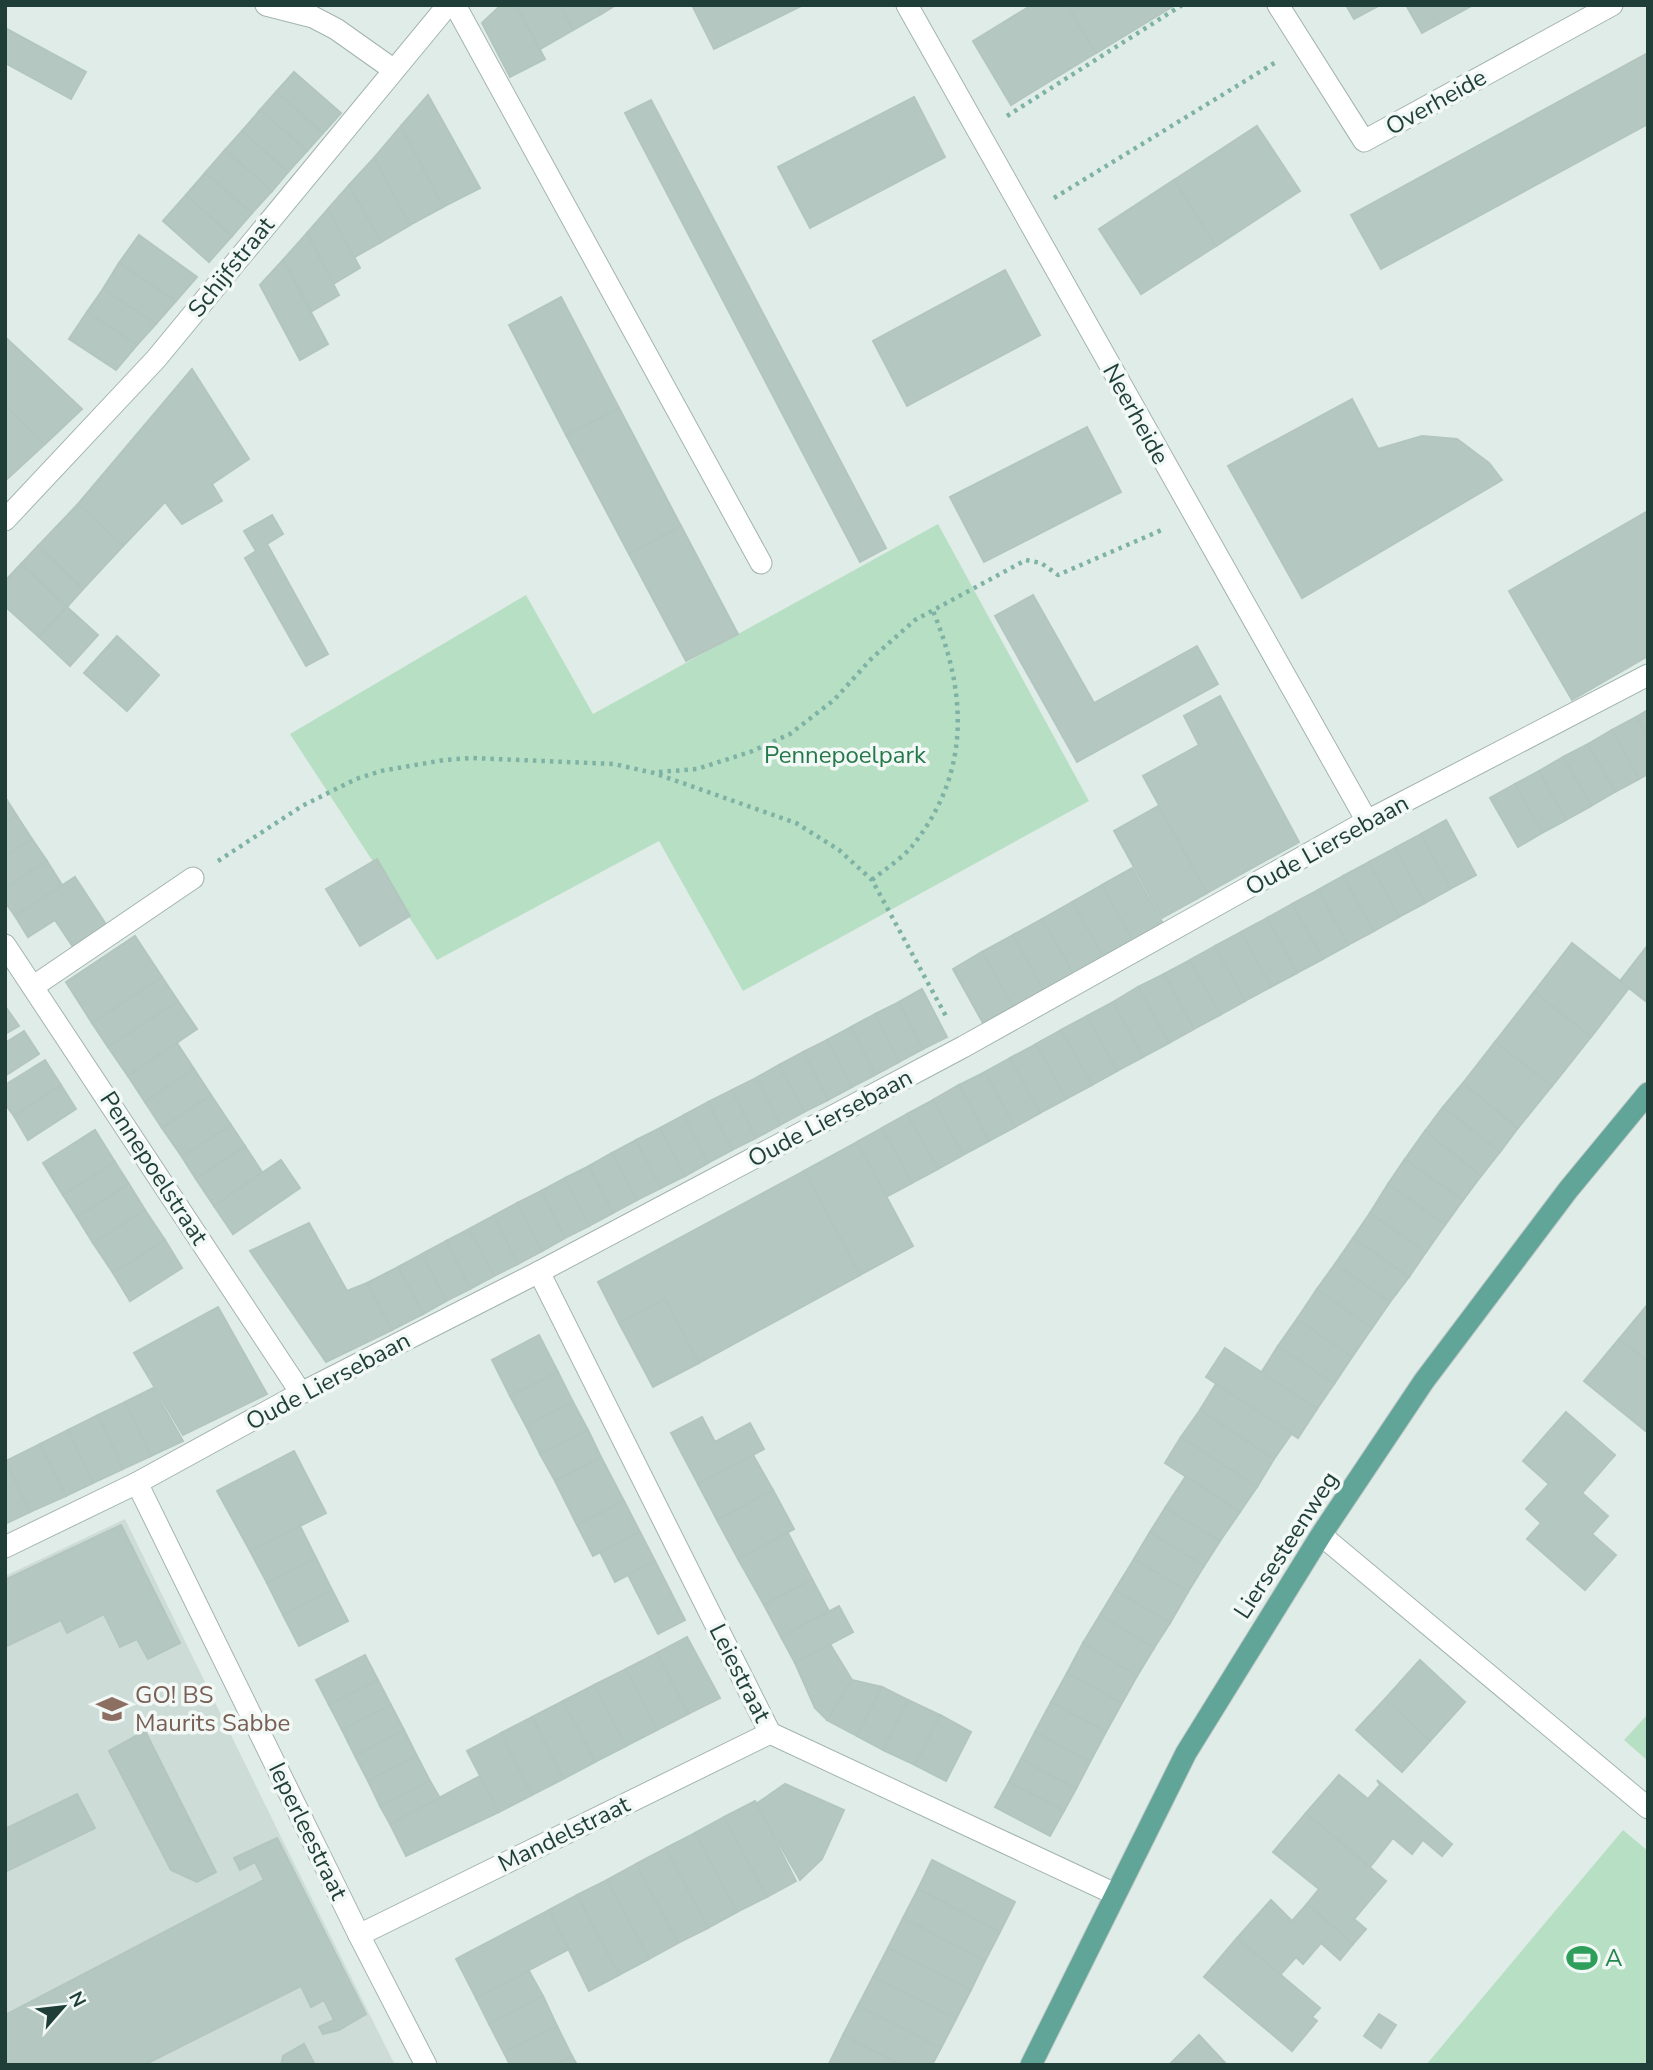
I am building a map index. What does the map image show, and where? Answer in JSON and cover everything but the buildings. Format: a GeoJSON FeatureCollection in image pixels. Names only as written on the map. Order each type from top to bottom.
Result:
{"type":"FeatureCollection","features":[{"type":"Feature","properties":{"kind":"main road","name":"Liersesteenweg"},"geometry":{"type":"LineString","coordinates":[[1031,2065],[1186,1753],[1321,1535],[1432,1370],[1567,1190],[1648,1093]]}},
{"type":"Feature","properties":{"kind":"street"},"geometry":{"type":"LineString","coordinates":[[266,5],[313,17],[336,29],[394,69]]}},
{"type":"Feature","properties":{"kind":"street","name":"Schijfstraat"},"geometry":{"type":"LineString","coordinates":[[5,520],[156,359],[448,5]]}},
{"type":"Feature","properties":{"kind":"street"},"geometry":{"type":"LineString","coordinates":[[456,5],[761,563]]}},
{"type":"Feature","properties":{"kind":"street","name":"Neerheide"},"geometry":{"type":"LineString","coordinates":[[907,5],[1367,821]]}},
{"type":"Feature","properties":{"kind":"street","name":"Overheide"},"geometry":{"type":"LineString","coordinates":[[1278,5],[1364,141],[1612,5]]}},
{"type":"Feature","properties":{"kind":"street","name":"Oude Liersebaan"},"geometry":{"type":"LineString","coordinates":[[5,1547],[137,1483],[301,1393],[539,1272],[963,1047],[1367,821],[1648,675]]}},
{"type":"Feature","properties":{"kind":"street"},"geometry":{"type":"LineString","coordinates":[[34,986],[193,878]]}},
{"type":"Feature","properties":{"kind":"street","name":"Pennepoelstraat"},"geometry":{"type":"LineString","coordinates":[[5,944],[301,1393]]}},
{"type":"Feature","properties":{"kind":"street","name":"Leiestraat"},"geometry":{"type":"LineString","coordinates":[[539,1272],[770,1733],[1115,1894]]}},
{"type":"Feature","properties":{"kind":"street","name":"Ieperleestraat"},"geometry":{"type":"LineString","coordinates":[[137,1483],[359,1935],[426,2065]]}},
{"type":"Feature","properties":{"kind":"street"},"geometry":{"type":"LineString","coordinates":[[1321,1535],[1648,1808]]}},
{"type":"Feature","properties":{"kind":"street","name":"Mandelstraat"},"geometry":{"type":"LineString","coordinates":[[359,1935],[770,1733]]}},
{"type":"Feature","properties":{"kind":"path"},"geometry":{"type":"LineString","coordinates":[[979,133],[1182,5]]}},
{"type":"Feature","properties":{"kind":"path"},"geometry":{"type":"LineString","coordinates":[[1026,215],[1303,45]]}},
{"type":"Feature","properties":{"kind":"path"},"geometry":{"type":"LineString","coordinates":[[654,773],[697,769],[750,752],[790,734],[834,700],[894,637],[915,620],[1026,560],[1041,563],[1058,575],[1194,516]]}},
{"type":"Feature","properties":{"kind":"path"},"geometry":{"type":"LineString","coordinates":[[872,880],[912,846],[942,799],[958,748],[958,697],[944,638],[933,611]]}},
{"type":"Feature","properties":{"kind":"path"},"geometry":{"type":"LineString","coordinates":[[193,878],[302,806],[356,779],[381,771],[472,758],[614,764],[654,773],[796,823],[839,850],[872,880],[963,1047]]}},
{"type":"Feature","properties":{"kind":"shaded area","name":"GO! BS Maurits Sabbe"},"geometry":{"type":"Polygon","coordinates":[[[125,1519],[395,2065],[5,2065],[5,1576],[125,1519]]]}},
{"type":"Feature","properties":{"kind":"green space","name":"Pennepoelpark"},"geometry":{"type":"Polygon","coordinates":[[[938,524],[1089,801],[743,991],[659,841],[437,960],[290,734],[526,595],[593,714],[938,524]]]}},
{"type":"Feature","properties":{"kind":"green space"},"geometry":{"type":"Polygon","coordinates":[[[1648,1714],[1648,1761],[1624,1740],[1648,1714]]]}},
{"type":"Feature","properties":{"kind":"green space","name":"A"},"geometry":{"type":"Polygon","coordinates":[[[1623,1830],[1648,1851],[1648,2065],[1426,2065],[1623,1830]]]}},
{"type":"Feature","properties":{"kind":"place","name":"GO! BS Maurits Sabbe"},"geometry":{"type":"Point","coordinates":[112,1709]}},
{"type":"Feature","properties":{"kind":"place","name":"A"},"geometry":{"type":"Point","coordinates":[1582,1958]}}]}
